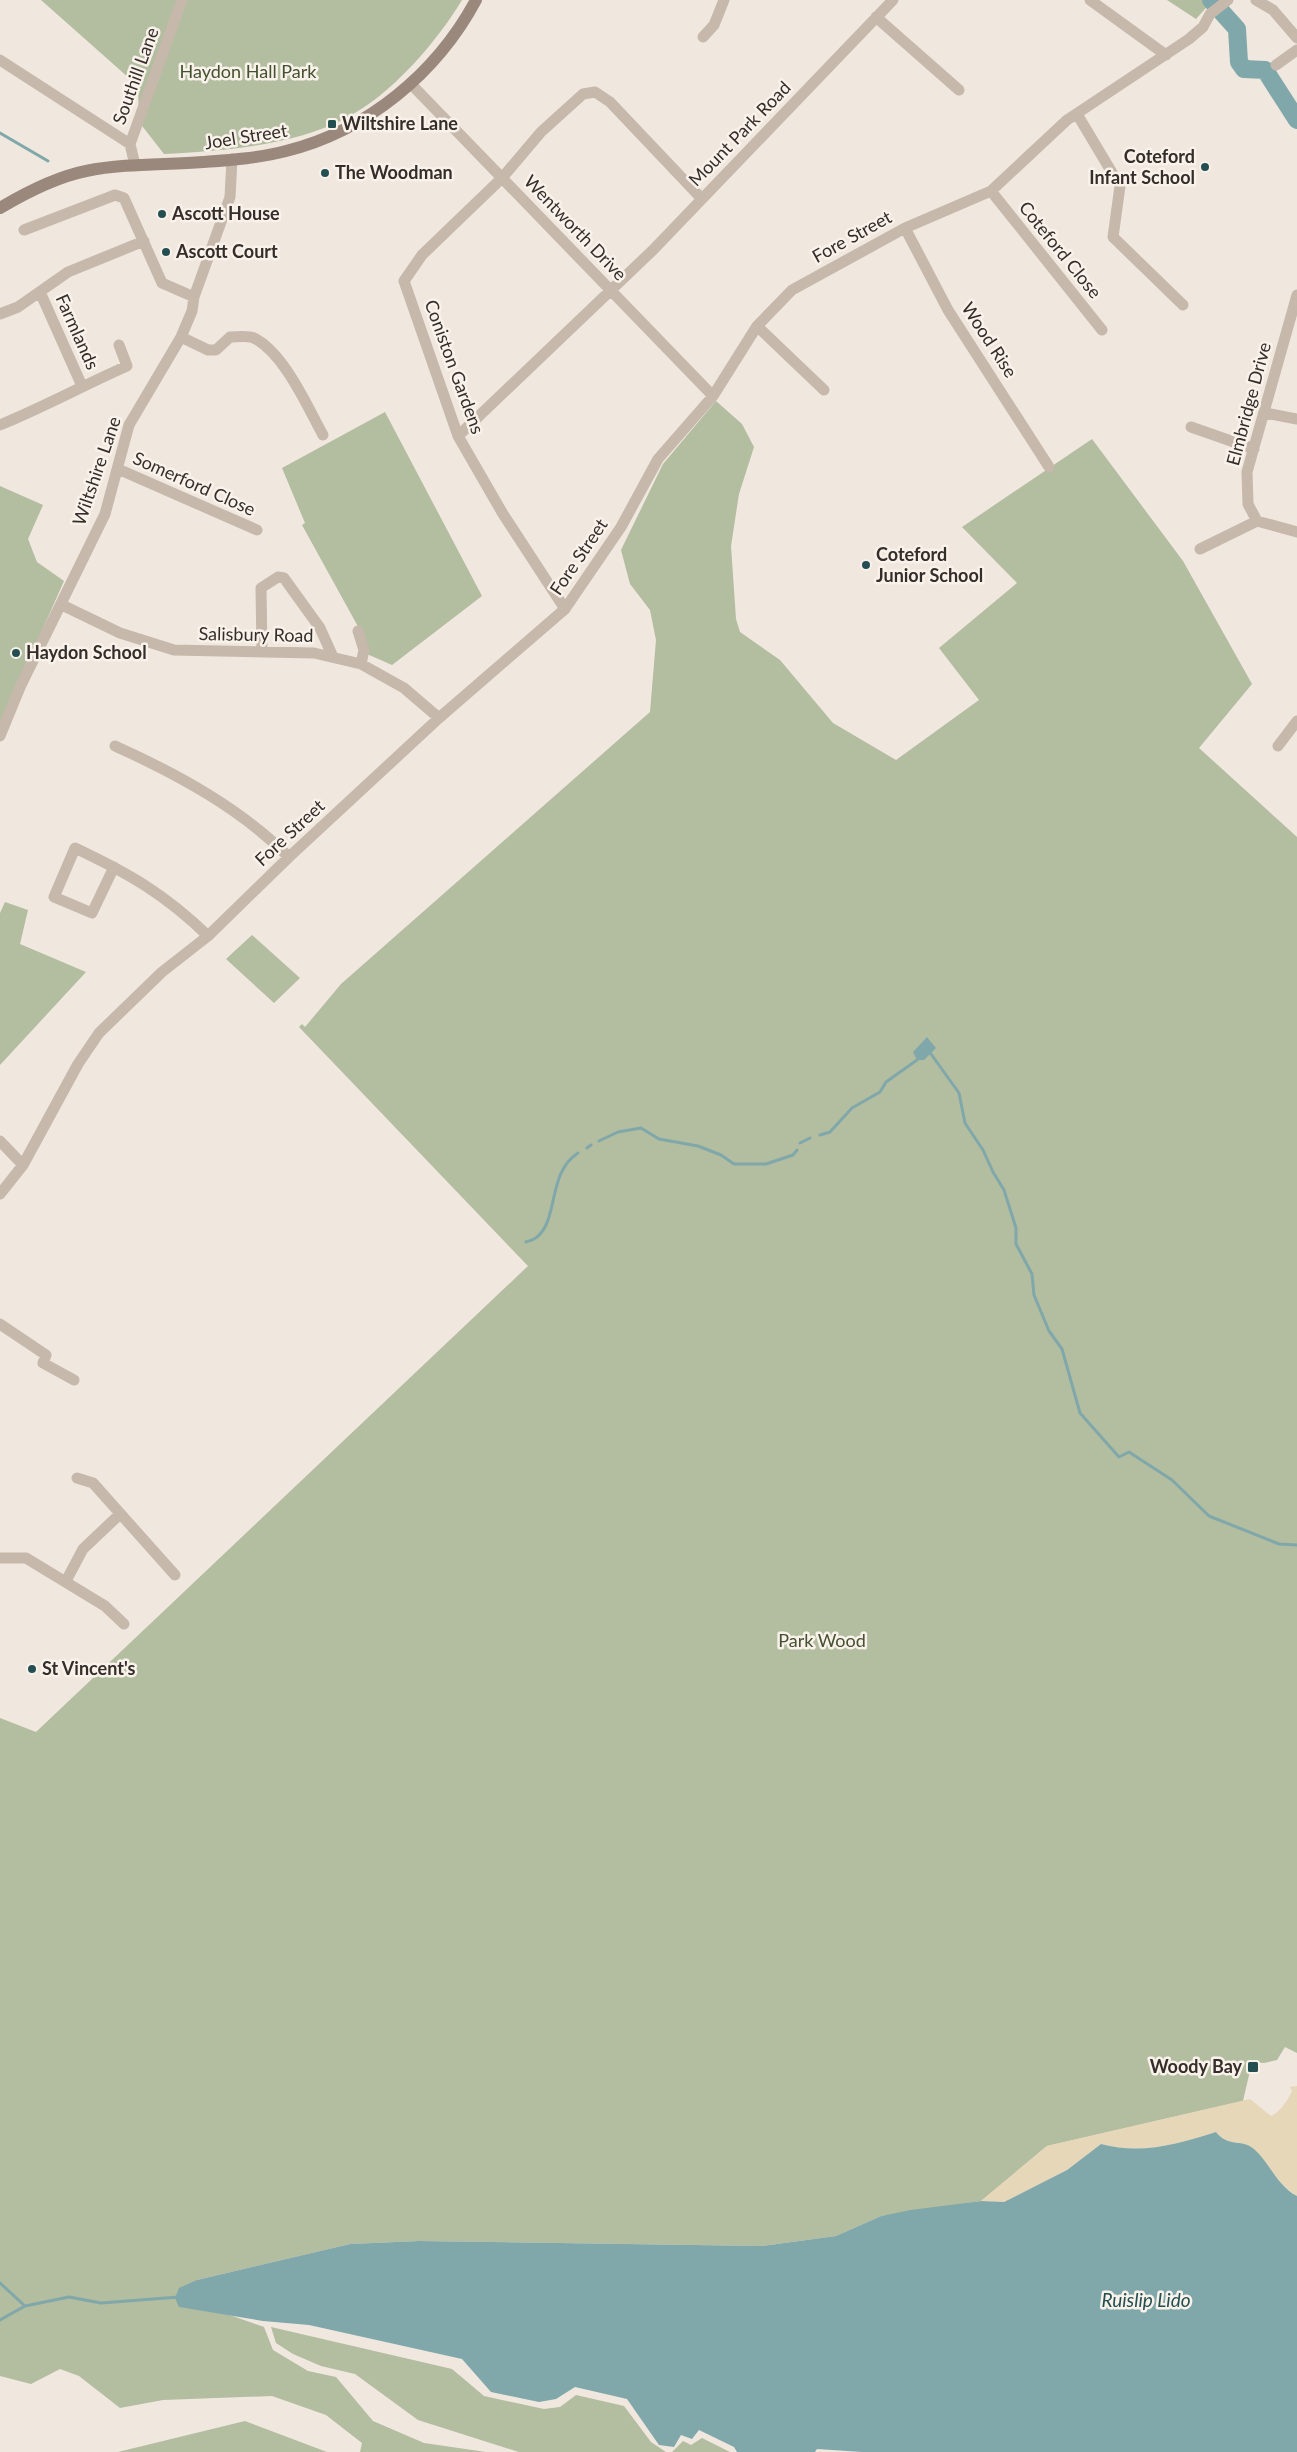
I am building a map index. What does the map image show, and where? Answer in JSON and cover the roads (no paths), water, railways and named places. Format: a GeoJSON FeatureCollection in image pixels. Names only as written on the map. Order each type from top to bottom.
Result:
{"type":"FeatureCollection","features":[{"type":"Feature","properties":{"kind":"main road","name":"Joel Street"},"geometry":{"type":"LineString","coordinates":[[0,208],[31,189],[86,171],[135,165],[232,159],[286,151],[328,137],[362,119],[411,84],[444,48],[476,0]]}},
{"type":"Feature","properties":{"kind":"street","name":"Southill Lane"},"geometry":{"type":"LineString","coordinates":[[135,165],[130,144],[182,0]]}},
{"type":"Feature","properties":{"kind":"street"},"geometry":{"type":"LineString","coordinates":[[703,37],[714,24],[724,0]]}},
{"type":"Feature","properties":{"kind":"street","name":"Mount Park Road"},"geometry":{"type":"LineString","coordinates":[[458,436],[612,292],[893,0]]}},
{"type":"Feature","properties":{"kind":"street"},"geometry":{"type":"LineString","coordinates":[[1090,0],[1166,55]]}},
{"type":"Feature","properties":{"kind":"street"},"geometry":{"type":"LineString","coordinates":[[1256,0],[1273,10],[1297,38]]}},
{"type":"Feature","properties":{"kind":"street","name":"Fore Street"},"geometry":{"type":"LineString","coordinates":[[0,1194],[23,1164],[78,1064],[99,1033],[162,972],[208,936],[289,857],[439,718],[565,609],[621,527],[658,459],[713,396],[757,326],[792,290],[905,228],[991,192],[1067,120],[1166,55],[1203,27],[1221,8]]}},
{"type":"Feature","properties":{"kind":"street"},"geometry":{"type":"LineString","coordinates":[[876,17],[959,90]]}},
{"type":"Feature","properties":{"kind":"street"},"geometry":{"type":"LineString","coordinates":[[1276,65],[1297,50]]}},
{"type":"Feature","properties":{"kind":"street"},"geometry":{"type":"LineString","coordinates":[[0,60],[130,144]]}},
{"type":"Feature","properties":{"kind":"street","name":"Wentworth Drive"},"geometry":{"type":"LineString","coordinates":[[411,84],[713,396]]}},
{"type":"Feature","properties":{"kind":"street"},"geometry":{"type":"LineString","coordinates":[[502,178],[541,132],[583,94],[595,92],[610,102],[702,198]]}},
{"type":"Feature","properties":{"kind":"street"},"geometry":{"type":"LineString","coordinates":[[1077,114],[1120,186],[1113,237],[1183,305]]}},
{"type":"Feature","properties":{"kind":"street","name":"Wiltshire Lane"},"geometry":{"type":"LineString","coordinates":[[0,736],[21,685],[62,605],[105,514],[129,425],[181,337],[192,310],[194,297],[230,197],[232,159]]}},
{"type":"Feature","properties":{"kind":"street","name":"Coniston Gardens"},"geometry":{"type":"LineString","coordinates":[[502,178],[422,255],[404,281],[458,436],[503,514],[565,609]]}},
{"type":"Feature","properties":{"kind":"street","name":"Coteford Close"},"geometry":{"type":"LineString","coordinates":[[991,192],[1102,330]]}},
{"type":"Feature","properties":{"kind":"street"},"geometry":{"type":"LineString","coordinates":[[24,230],[115,195],[124,198],[162,283],[194,297]]}},
{"type":"Feature","properties":{"kind":"street","name":"Wood Rise"},"geometry":{"type":"LineString","coordinates":[[905,228],[948,310],[1049,467]]}},
{"type":"Feature","properties":{"kind":"street","name":"Farmlands"},"geometry":{"type":"LineString","coordinates":[[0,314],[18,307],[68,272],[144,241]]}},
{"type":"Feature","properties":{"kind":"street","name":"Farmlands"},"geometry":{"type":"LineString","coordinates":[[40,292],[82,386]]}},
{"type":"Feature","properties":{"kind":"street","name":"Elmbridge Drive"},"geometry":{"type":"LineString","coordinates":[[1257,521],[1248,504],[1247,472],[1297,296]]}},
{"type":"Feature","properties":{"kind":"street"},"geometry":{"type":"LineString","coordinates":[[757,326],[824,390]]}},
{"type":"Feature","properties":{"kind":"street"},"geometry":{"type":"LineString","coordinates":[[181,337],[208,350],[216,350],[230,337],[252,337],[270,349],[294,384],[323,435]]}},
{"type":"Feature","properties":{"kind":"street","name":"Farmlands"},"geometry":{"type":"LineString","coordinates":[[0,425],[45,407],[82,386],[127,366],[119,345]]}},
{"type":"Feature","properties":{"kind":"street"},"geometry":{"type":"LineString","coordinates":[[1264,413],[1297,419]]}},
{"type":"Feature","properties":{"kind":"street"},"geometry":{"type":"LineString","coordinates":[[1191,427],[1254,449]]}},
{"type":"Feature","properties":{"kind":"street","name":"Somerford Close"},"geometry":{"type":"LineString","coordinates":[[118,469],[257,530]]}},
{"type":"Feature","properties":{"kind":"street"},"geometry":{"type":"LineString","coordinates":[[1200,549],[1257,521],[1297,532]]}},
{"type":"Feature","properties":{"kind":"street"},"geometry":{"type":"LineString","coordinates":[[262,650],[262,588],[278,578],[284,578],[320,628],[333,657]]}},
{"type":"Feature","properties":{"kind":"street","name":"Salisbury Road"},"geometry":{"type":"LineString","coordinates":[[62,605],[120,633],[174,650],[314,652],[361,664],[404,688],[439,718]]}},
{"type":"Feature","properties":{"kind":"street"},"geometry":{"type":"LineString","coordinates":[[358,631],[364,650],[361,664]]}},
{"type":"Feature","properties":{"kind":"street"},"geometry":{"type":"LineString","coordinates":[[1278,746],[1297,721]]}},
{"type":"Feature","properties":{"kind":"street"},"geometry":{"type":"LineString","coordinates":[[115,746],[197,788],[266,835],[289,857]]}},
{"type":"Feature","properties":{"kind":"street"},"geometry":{"type":"LineString","coordinates":[[114,867],[92,913],[54,897],[75,848],[114,867],[145,884],[187,916],[208,936]]}},
{"type":"Feature","properties":{"kind":"street"},"geometry":{"type":"LineString","coordinates":[[0,1141],[23,1164]]}},
{"type":"Feature","properties":{"kind":"street"},"geometry":{"type":"LineString","coordinates":[[0,1324],[46,1354],[43,1363],[74,1380]]}},
{"type":"Feature","properties":{"kind":"street"},"geometry":{"type":"LineString","coordinates":[[77,1478],[93,1483],[175,1575]]}},
{"type":"Feature","properties":{"kind":"street"},"geometry":{"type":"LineString","coordinates":[[66,1581],[83,1549],[120,1514]]}},
{"type":"Feature","properties":{"kind":"street"},"geometry":{"type":"LineString","coordinates":[[0,1558],[26,1558],[105,1606],[124,1624]]}},
{"type":"Feature","properties":{"kind":"water"},"geometry":{"type":"Polygon","coordinates":[[[927,1037],[936,1048],[924,1060],[917,1060],[913,1052],[927,1037]]]}},
{"type":"Feature","properties":{"kind":"water","name":"Ruislip Lido"},"geometry":{"type":"Polygon","coordinates":[[[1216,2132],[1225,2140],[1244,2144],[1254,2149],[1284,2186],[1297,2196],[1297,2452],[862,2452],[817,2449],[815,2452],[737,2452],[734,2447],[699,2430],[692,2439],[681,2435],[674,2447],[659,2445],[627,2399],[575,2387],[556,2399],[539,2402],[491,2392],[462,2359],[309,2325],[263,2321],[179,2307],[175,2298],[179,2288],[197,2280],[350,2244],[419,2241],[762,2246],[836,2236],[881,2216],[981,2201],[1004,2202],[1067,2170],[1101,2144],[1131,2148],[1159,2147],[1216,2132]]]}},
{"type":"Feature","properties":{"kind":"waterway"},"geometry":{"type":"LineString","coordinates":[[1211,0],[1237,29],[1239,62],[1244,69],[1265,70],[1297,120]]}},
{"type":"Feature","properties":{"kind":"waterway"},"geometry":{"type":"LineString","coordinates":[[0,133],[48,161]]}},
{"type":"Feature","properties":{"kind":"waterway"},"geometry":{"type":"LineString","coordinates":[[931,1054],[959,1093],[965,1123],[983,1150],[1004,1190],[1016,1228],[1016,1244],[1032,1274],[1034,1295],[1049,1331],[1062,1349],[1080,1413],[1119,1457],[1129,1452],[1172,1480],[1209,1516],[1279,1544],[1297,1545]]}},
{"type":"Feature","properties":{"kind":"waterway"},"geometry":{"type":"LineString","coordinates":[[820,1135],[830,1132],[852,1108],[880,1092],[886,1082],[917,1060]]}},
{"type":"Feature","properties":{"kind":"waterway"},"geometry":{"type":"LineString","coordinates":[[599,1141],[618,1132],[641,1128],[659,1139],[698,1146],[721,1155],[734,1164],[766,1164],[793,1155],[797,1150]]}},
{"type":"Feature","properties":{"kind":"waterway"},"geometry":{"type":"LineString","coordinates":[[800,1143],[810,1138]]}},
{"type":"Feature","properties":{"kind":"waterway"},"geometry":{"type":"LineString","coordinates":[[587,1148],[591,1145]]}},
{"type":"Feature","properties":{"kind":"waterway"},"geometry":{"type":"LineString","coordinates":[[526,1242],[536,1238],[544,1229],[562,1172],[568,1162],[578,1153]]}},
{"type":"Feature","properties":{"kind":"waterway"},"geometry":{"type":"LineString","coordinates":[[0,2283],[25,2306]]}},
{"type":"Feature","properties":{"kind":"waterway"},"geometry":{"type":"LineString","coordinates":[[0,2320],[25,2306],[69,2297],[101,2303],[179,2297]]}},
{"type":"Feature","properties":{"kind":"place","name":"Wiltshire Lane"},"geometry":{"type":"Point","coordinates":[332,124]}},
{"type":"Feature","properties":{"kind":"place","name":"Coteford Infant School"},"geometry":{"type":"Point","coordinates":[1205,167]}},
{"type":"Feature","properties":{"kind":"place","name":"The Woodman"},"geometry":{"type":"Point","coordinates":[325,173]}},
{"type":"Feature","properties":{"kind":"place","name":"Ascott House"},"geometry":{"type":"Point","coordinates":[162,214]}},
{"type":"Feature","properties":{"kind":"place","name":"Ascott Court"},"geometry":{"type":"Point","coordinates":[166,252]}},
{"type":"Feature","properties":{"kind":"place","name":"Coteford Junior School"},"geometry":{"type":"Point","coordinates":[866,565]}},
{"type":"Feature","properties":{"kind":"place","name":"Haydon School"},"geometry":{"type":"Point","coordinates":[16,653]}},
{"type":"Feature","properties":{"kind":"place","name":"St Vincent's"},"geometry":{"type":"Point","coordinates":[32,1669]}},
{"type":"Feature","properties":{"kind":"place","name":"Woody Bay"},"geometry":{"type":"Point","coordinates":[1253,2067]}},
{"type":"Feature","properties":{"kind":"park label","name":"Haydon Hall Park"},"geometry":{"type":"Point","coordinates":[248,72]}},
{"type":"Feature","properties":{"kind":"park label","name":"Park Wood"},"geometry":{"type":"Point","coordinates":[822,1641]}}]}
